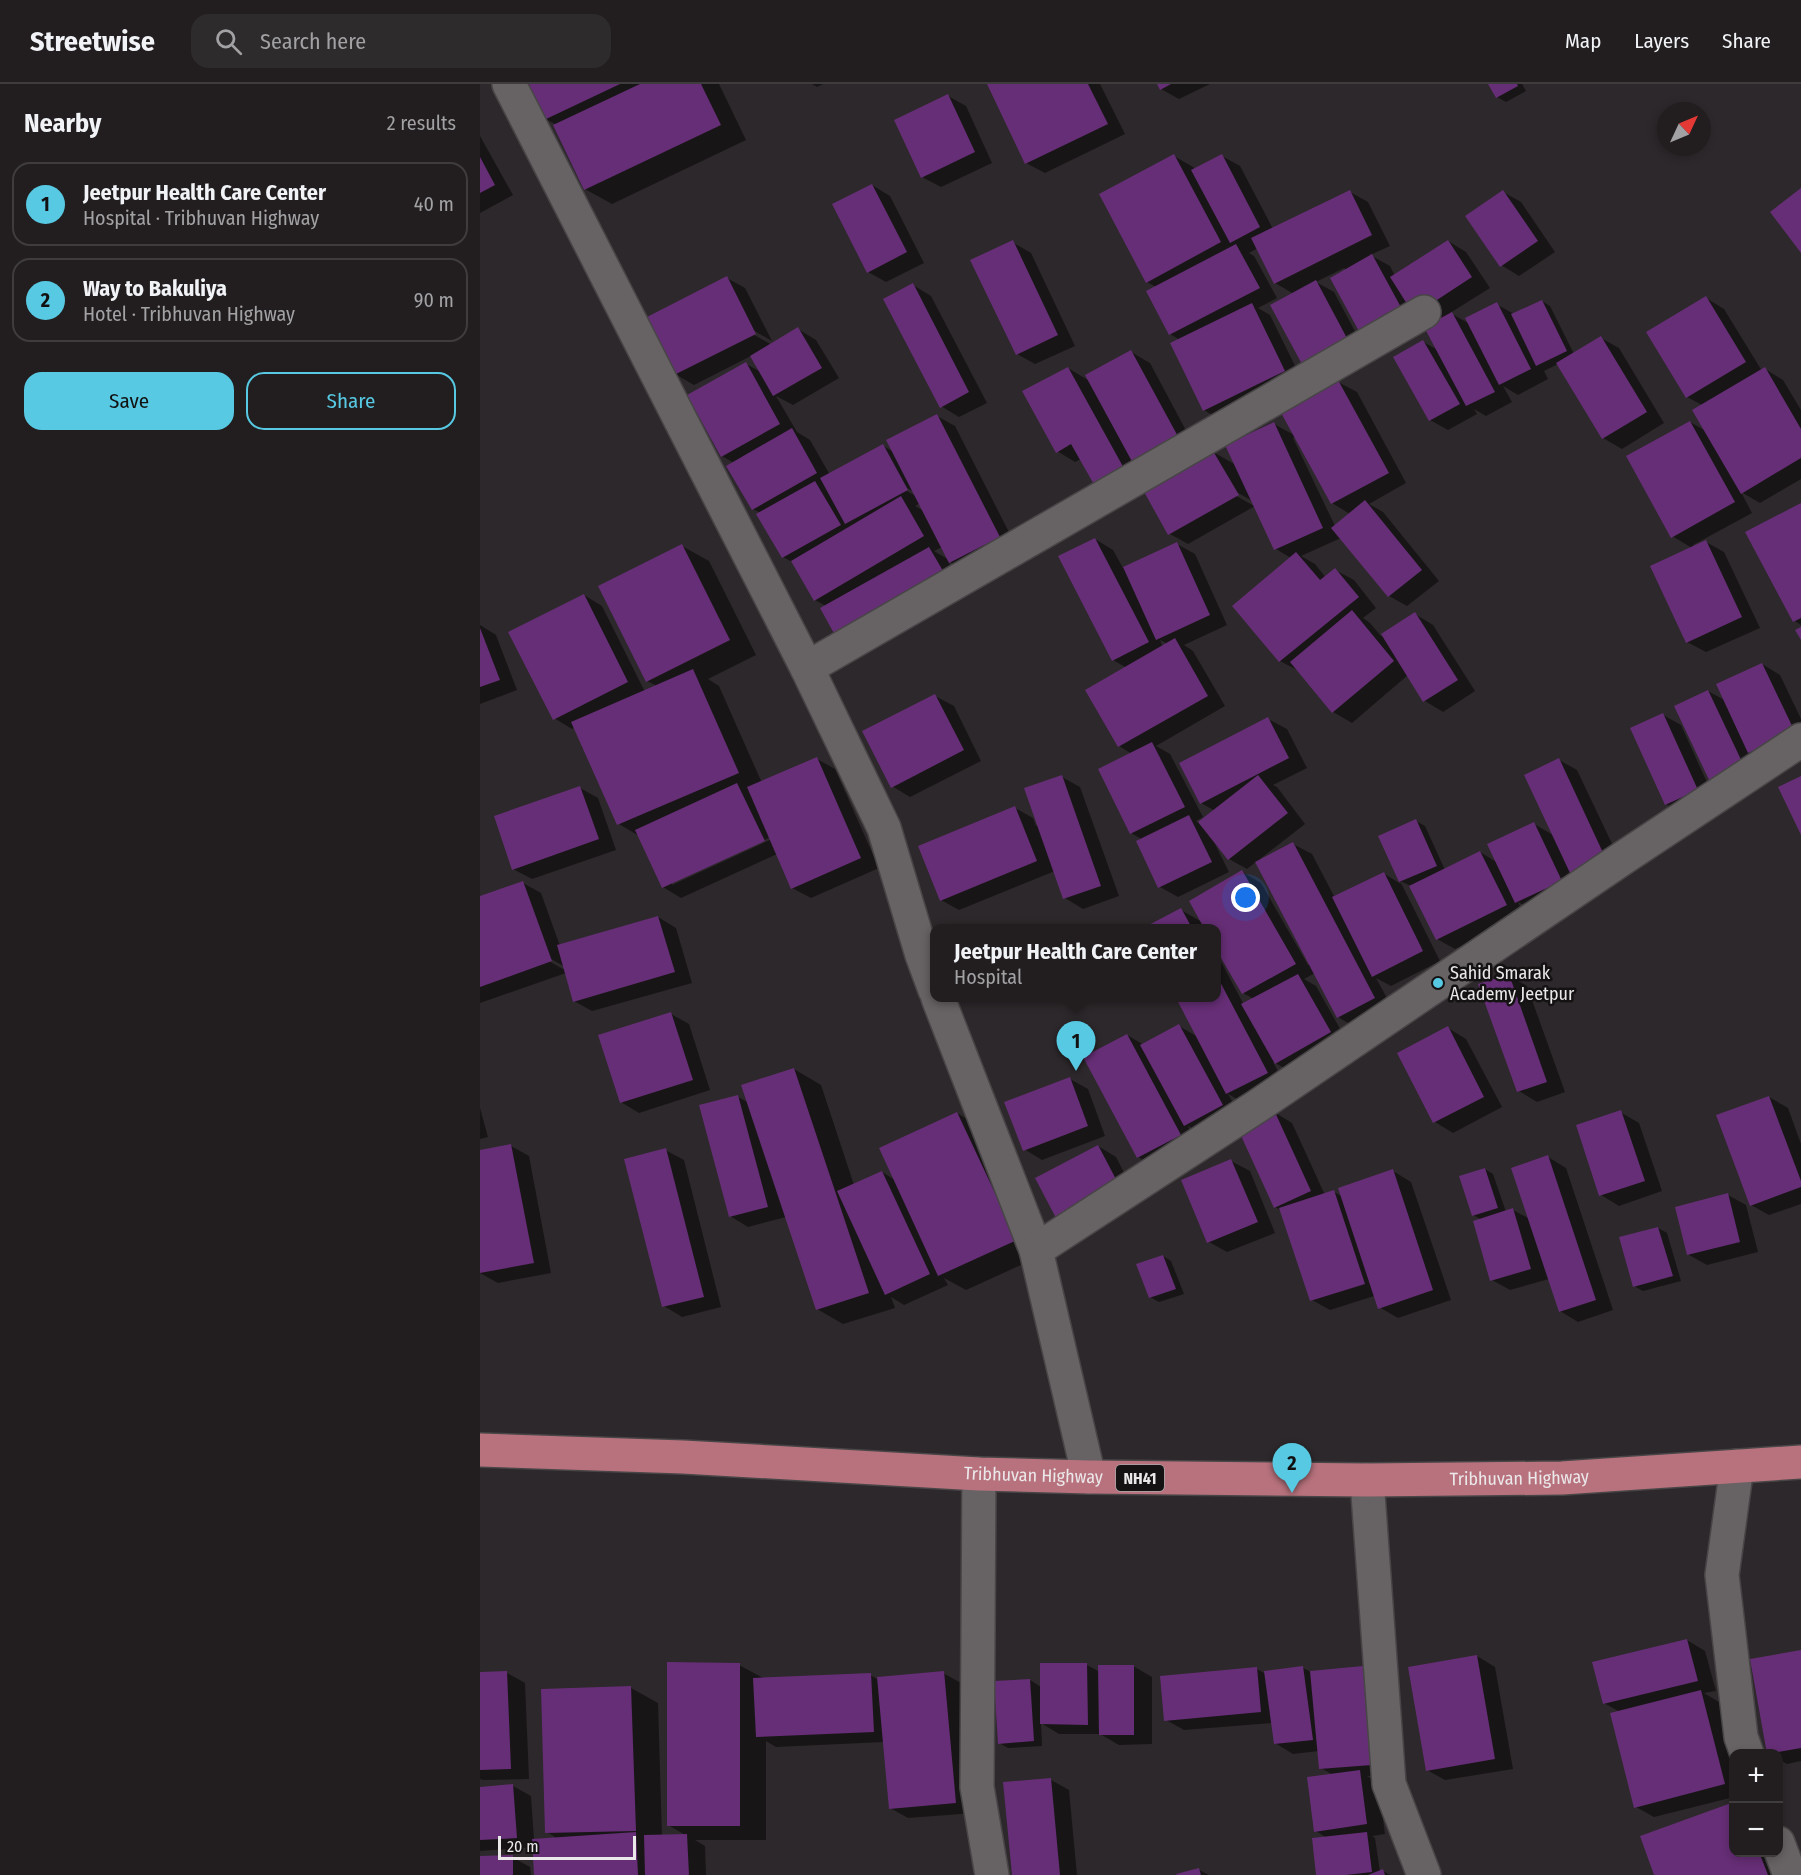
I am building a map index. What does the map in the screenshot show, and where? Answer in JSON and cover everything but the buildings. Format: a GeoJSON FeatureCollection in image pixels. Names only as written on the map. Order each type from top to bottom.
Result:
{"type":"FeatureCollection","features":[{"type":"Feature","properties":{"kind":"highway","name":"Tribhuvan Highway"},"geometry":{"type":"LineString","coordinates":[[480,1450],[683,1457],[979,1474],[1366,1480],[1562,1478],[1801,1462]]}},
{"type":"Feature","properties":{"kind":"street"},"geometry":{"type":"LineString","coordinates":[[509,84],[807,668],[884,828],[921,955],[930,978]]}},
{"type":"Feature","properties":{"kind":"street"},"geometry":{"type":"LineString","coordinates":[[807,668],[1424,312]]}},
{"type":"Feature","properties":{"kind":"street"},"geometry":{"type":"LineString","coordinates":[[1036,1250],[1259,1105],[1801,740]]}},
{"type":"Feature","properties":{"kind":"street"},"geometry":{"type":"LineString","coordinates":[[940,1002],[1036,1250],[1089,1477]]}},
{"type":"Feature","properties":{"kind":"street"},"geometry":{"type":"LineString","coordinates":[[1737,1466],[1722,1575],[1741,1737],[1745,1749]]}},
{"type":"Feature","properties":{"kind":"street"},"geometry":{"type":"LineString","coordinates":[[979,1474],[977,1787],[992,1875]]}},
{"type":"Feature","properties":{"kind":"street"},"geometry":{"type":"LineString","coordinates":[[1366,1480],[1389,1784],[1424,1875]]}},
{"type":"Feature","properties":{"kind":"street"},"geometry":{"type":"LineString","coordinates":[[1783,1855],[1790,1875]]}},
{"type":"Feature","properties":{"kind":"place","name":"Sahid Smarak Academy Jeetpur"},"geometry":{"type":"Point","coordinates":[1438,983]}},
{"type":"Feature","properties":{"kind":"place","name":"Jeetpur Health Care Center"},"geometry":{"type":"Point","coordinates":[1076,1071]}},
{"type":"Feature","properties":{"kind":"place","name":"Way to Bakuliya"},"geometry":{"type":"Point","coordinates":[1292,1493]}}]}
